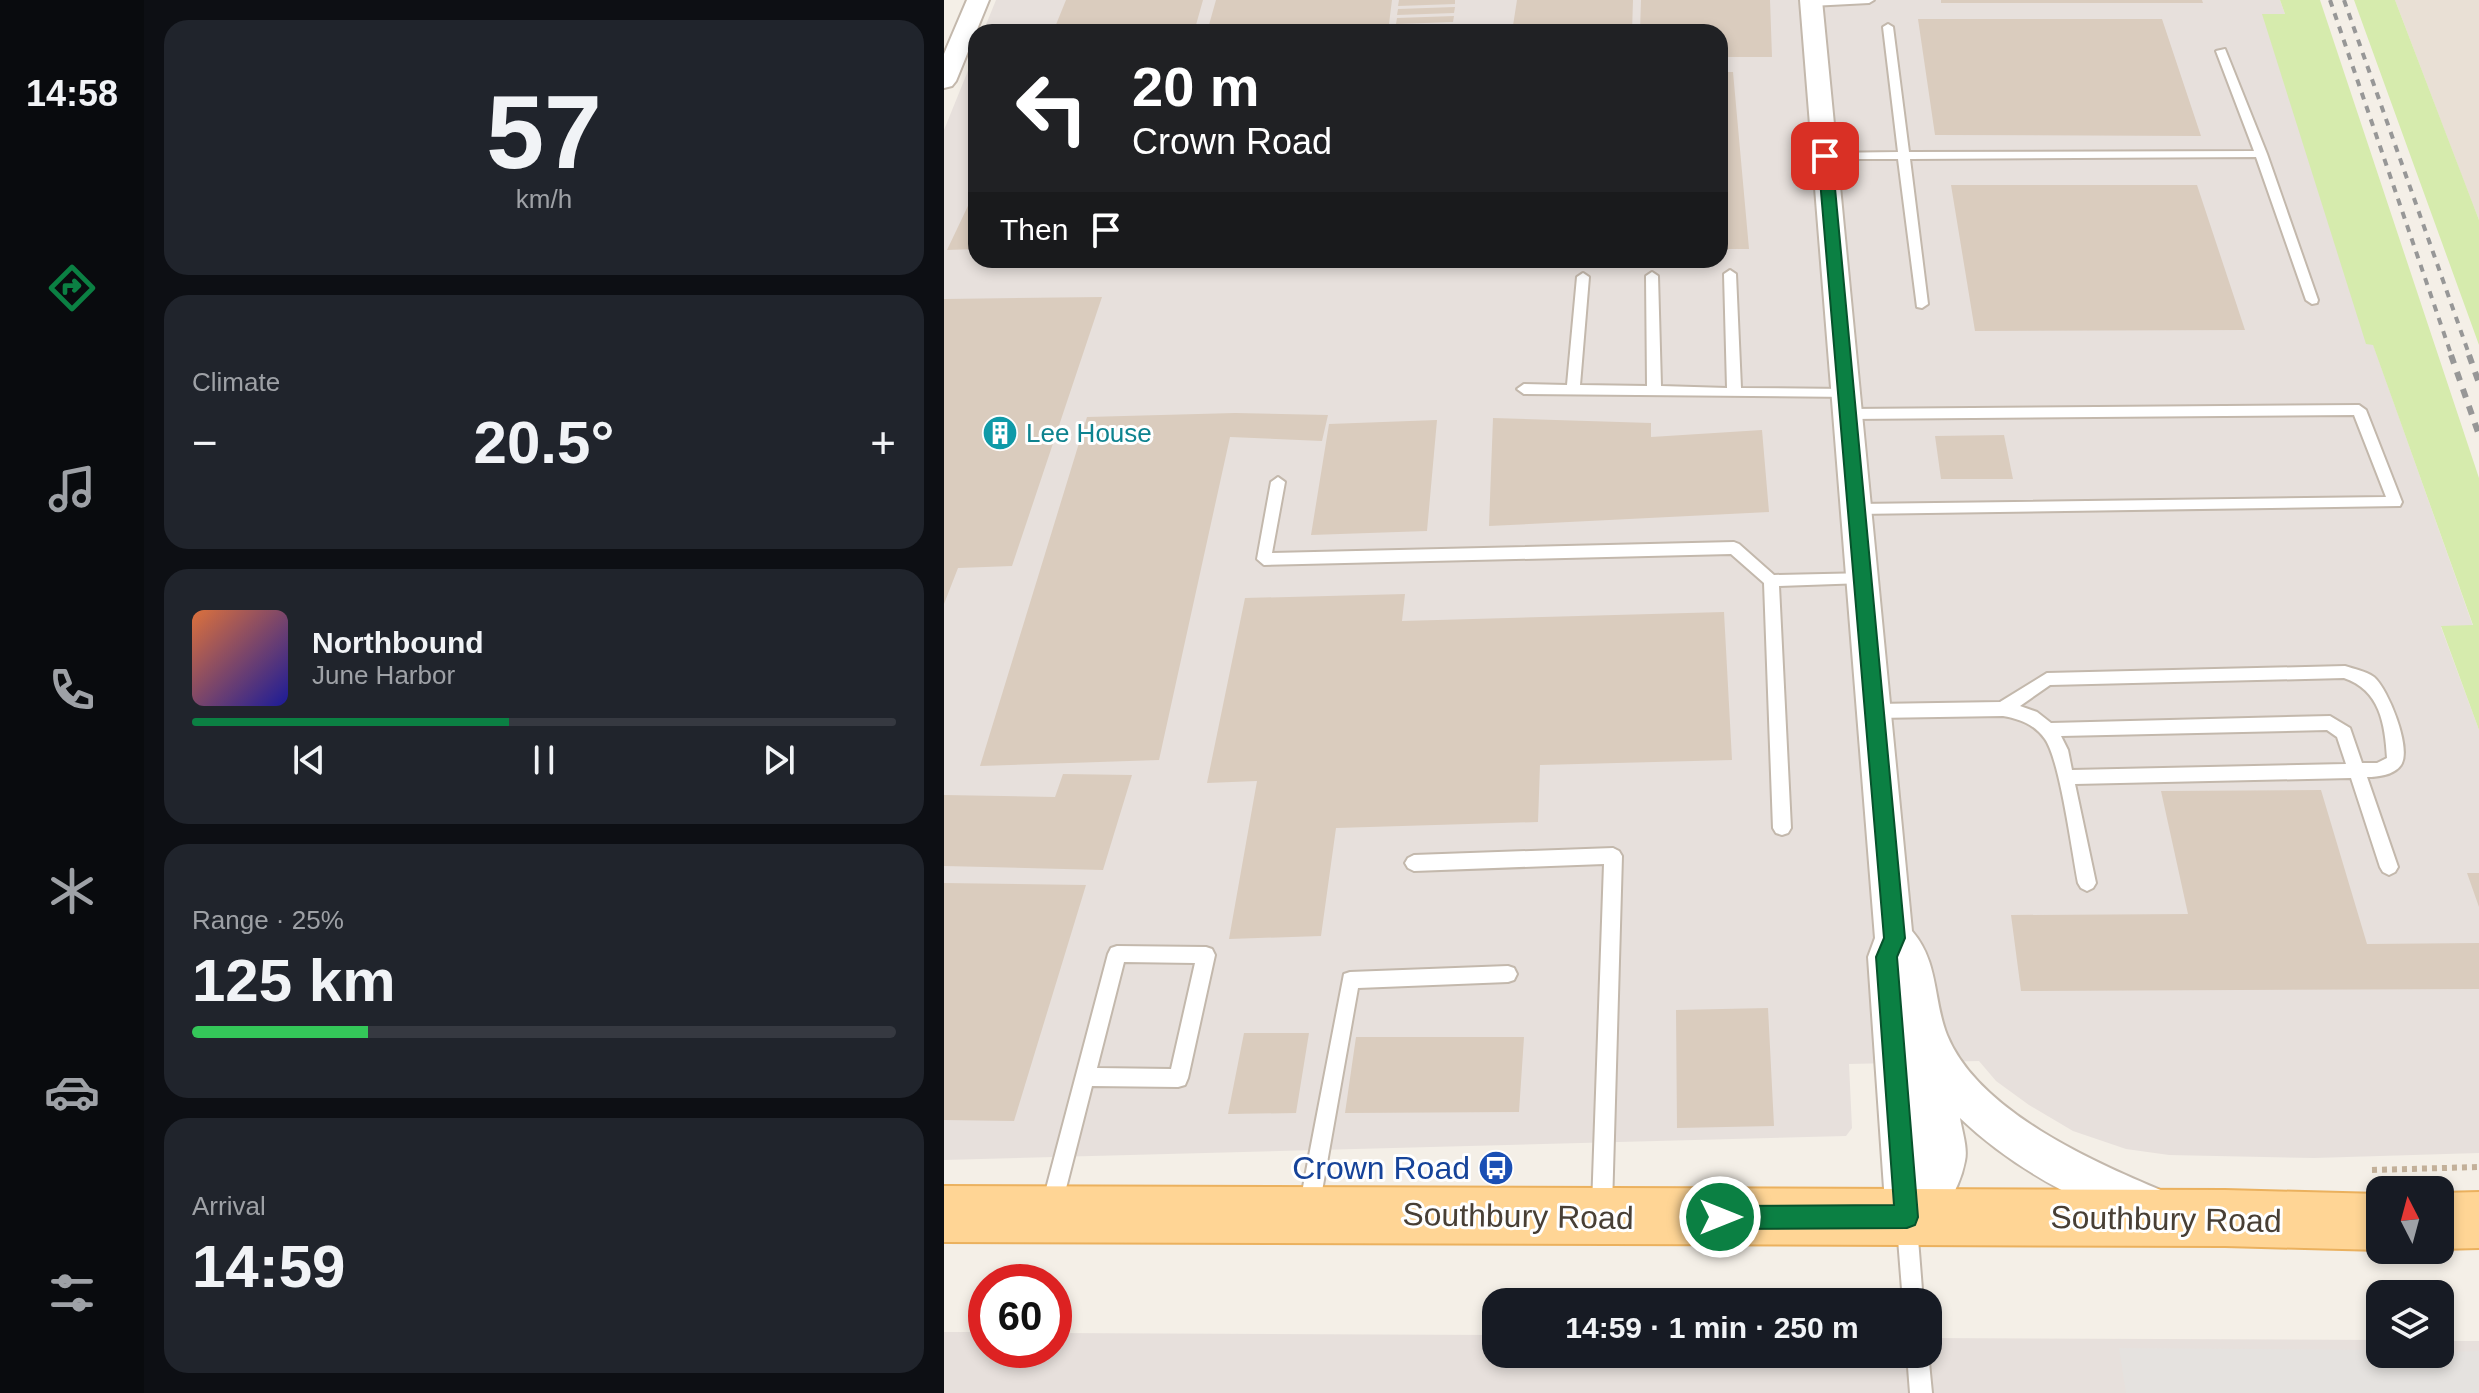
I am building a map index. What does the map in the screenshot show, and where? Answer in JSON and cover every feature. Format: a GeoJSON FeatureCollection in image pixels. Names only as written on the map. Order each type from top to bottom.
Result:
{"type":"FeatureCollection","features":[{"type":"Feature","properties":{"kind":"main road","name":"Southbury Road"},"geometry":{"type":"LineString","coordinates":[[944,1214],[1308,1213],[2366,1222]]}},
{"type":"Feature","properties":{"kind":"main road"},"geometry":{"type":"LineString","coordinates":[[2454,1221],[2479,1220]]}},
{"type":"Feature","properties":{"kind":"street"},"geometry":{"type":"LineString","coordinates":[[944,81],[978,0]]}},
{"type":"Feature","properties":{"kind":"street"},"geometry":{"type":"LineString","coordinates":[[1811,1],[1894,938],[1887,957],[1907,1217]]}},
{"type":"Feature","properties":{"kind":"street"},"geometry":{"type":"LineString","coordinates":[[1894,938],[1909,958],[1929,1042],[1945,1159],[1936,1185],[1907,1217]]}},
{"type":"Feature","properties":{"kind":"street"},"geometry":{"type":"LineString","coordinates":[[1929,1042],[1955,1084],[1986,1117],[2027,1147],[2127,1200],[2195,1218]]}},
{"type":"Feature","properties":{"kind":"lane"},"geometry":{"type":"LineString","coordinates":[[1811,1],[1869,0]]}},
{"type":"Feature","properties":{"kind":"lane"},"geometry":{"type":"LineString","coordinates":[[1888,27],[1922,304]]}},
{"type":"Feature","properties":{"kind":"lane"},"geometry":{"type":"LineString","coordinates":[[2221,51],[2312,300]]}},
{"type":"Feature","properties":{"kind":"lane"},"geometry":{"type":"LineString","coordinates":[[1825,156],[2261,154]]}},
{"type":"Feature","properties":{"kind":"lane"},"geometry":{"type":"LineString","coordinates":[[1730,274],[1734,392]]}},
{"type":"Feature","properties":{"kind":"lane"},"geometry":{"type":"LineString","coordinates":[[1652,276],[1654,391]]}},
{"type":"Feature","properties":{"kind":"lane"},"geometry":{"type":"LineString","coordinates":[[1573,390],[1583,277]]}},
{"type":"Feature","properties":{"kind":"lane"},"geometry":{"type":"LineString","coordinates":[[1524,389],[1734,392],[1848,404],[2359,410],[2395,502],[1857,509]]}},
{"type":"Feature","properties":{"kind":"lane"},"geometry":{"type":"LineString","coordinates":[[1278,482],[1264,559],[1734,548],[1771,581],[1864,577]]}},
{"type":"Feature","properties":{"kind":"lane"},"geometry":{"type":"LineString","coordinates":[[1771,581],[1782,828]]}},
{"type":"Feature","properties":{"kind":"lane"},"geometry":{"type":"LineString","coordinates":[[2003,709],[2047,679],[2345,672],[2368,681],[2381,699],[2395,743],[2395,761],[2380,770],[2067,777]]}},
{"type":"Feature","properties":{"kind":"lane"},"geometry":{"type":"LineString","coordinates":[[1875,711],[2003,709],[2023,711],[2040,720],[2051,730],[2060,750],[2087,883]]}},
{"type":"Feature","properties":{"kind":"lane"},"geometry":{"type":"LineString","coordinates":[[2051,730],[2330,723],[2344,733],[2389,867]]}},
{"type":"Feature","properties":{"kind":"lane"},"geometry":{"type":"LineString","coordinates":[[1414,863],[1613,856],[1601,1217]]}},
{"type":"Feature","properties":{"kind":"lane"},"geometry":{"type":"LineString","coordinates":[[1050,1214],[1083,1077],[1117,954],[1206,955],[1178,1078],[1083,1077]]}},
{"type":"Feature","properties":{"kind":"lane"},"geometry":{"type":"LineString","coordinates":[[1308,1213],[1350,980],[1508,974]]}},
{"type":"Feature","properties":{"kind":"lane"},"geometry":{"type":"LineString","coordinates":[[1907,1217],[1912,1288]]}},
{"type":"Feature","properties":{"kind":"lane"},"geometry":{"type":"LineString","coordinates":[[1919,1368],[1921,1393]]}},
{"type":"Feature","properties":{"kind":"shaded area"},"geometry":{"type":"Polygon","coordinates":[[[996,0],[2280,0],[2285,14],[2263,14],[2373,344],[2473,626],[2441,627],[2479,730],[2479,1153],[2314,1158],[2169,1155],[2126,1149],[2073,1131],[2029,1105],[1996,1081],[1979,1061],[1849,1064],[1852,1128],[1846,1136],[944,1160],[944,130],[968,71],[968,268],[1728,268],[1728,24],[986,24],[996,0]]]}},
{"type":"Feature","properties":{"kind":"shaded area"},"geometry":{"type":"Polygon","coordinates":[[[2395,0],[2479,0],[2479,220],[2465,184],[2395,0]]]}},
{"type":"Feature","properties":{"kind":"shaded area"},"geometry":{"type":"Polygon","coordinates":[[[944,1332],[968,1332],[968,1368],[1072,1368],[1072,1333],[1482,1335],[1482,1368],[1942,1368],[1942,1338],[2366,1340],[2366,1368],[2454,1368],[2454,1341],[2479,1341],[2479,1393],[944,1393],[944,1332]]]}},
{"type":"Feature","properties":{"kind":"shaded area"},"geometry":{"type":"Polygon","coordinates":[[[2119,1348],[2366,1350],[2366,1368],[2454,1368],[2454,1352],[2479,1351],[2479,1393],[2126,1393],[2119,1348]]]}},
{"type":"Feature","properties":{"kind":"green space"},"geometry":{"type":"Polygon","coordinates":[[[2280,0],[2320,0],[2479,478],[2479,730],[2441,626],[2473,625],[2373,345],[2366,344],[2262,14],[2285,14],[2280,0]]]}},
{"type":"Feature","properties":{"kind":"green space"},"geometry":{"type":"Polygon","coordinates":[[[2354,0],[2395,0],[2479,220],[2479,345],[2354,0]]]}},
{"type":"Feature","properties":{"kind":"building"},"geometry":{"type":"Polygon","coordinates":[[[1066,0],[1203,0],[1196,24],[1056,24],[1066,0]]]}},
{"type":"Feature","properties":{"kind":"building"},"geometry":{"type":"Polygon","coordinates":[[[1216,0],[1392,0],[1389,24],[1209,24],[1216,0]]]}},
{"type":"Feature","properties":{"kind":"building"},"geometry":{"type":"Polygon","coordinates":[[[1399,0],[1455,0],[1455,4],[1398,6],[1399,0]]]}},
{"type":"Feature","properties":{"kind":"building"},"geometry":{"type":"Polygon","coordinates":[[[1517,0],[1633,0],[1632,24],[1513,24],[1517,0]]]}},
{"type":"Feature","properties":{"kind":"building"},"geometry":{"type":"Polygon","coordinates":[[[1641,0],[1770,0],[1772,57],[1728,57],[1728,24],[1640,24],[1641,0]]]}},
{"type":"Feature","properties":{"kind":"building"},"geometry":{"type":"Polygon","coordinates":[[[1941,0],[2202,0],[2203,3],[1941,3],[1941,0]]]}},
{"type":"Feature","properties":{"kind":"building"},"geometry":{"type":"Polygon","coordinates":[[[1455,7],[1454,13],[1397,15],[1398,9],[1455,7]]]}},
{"type":"Feature","properties":{"kind":"building"},"geometry":{"type":"Polygon","coordinates":[[[1454,16],[1453,22],[1396,24],[1397,18],[1454,16]]]}},
{"type":"Feature","properties":{"kind":"building"},"geometry":{"type":"Polygon","coordinates":[[[1918,19],[2162,19],[2201,136],[1935,135],[1918,19]]]}},
{"type":"Feature","properties":{"kind":"building"},"geometry":{"type":"Polygon","coordinates":[[[1728,72],[1733,72],[1749,249],[1728,249],[1728,72]]]}},
{"type":"Feature","properties":{"kind":"building"},"geometry":{"type":"Polygon","coordinates":[[[1951,185],[2197,185],[2245,330],[1975,331],[1951,185]]]}},
{"type":"Feature","properties":{"kind":"building"},"geometry":{"type":"Polygon","coordinates":[[[968,206],[968,249],[947,250],[968,206]]]}},
{"type":"Feature","properties":{"kind":"building","name":"Lee House"},"geometry":{"type":"Polygon","coordinates":[[[1102,297],[1012,566],[958,568],[944,604],[944,299],[1102,297]]]}},
{"type":"Feature","properties":{"kind":"building"},"geometry":{"type":"Polygon","coordinates":[[[1235,413],[1328,415],[1322,441],[1230,437],[1159,760],[980,766],[1087,417],[1235,413]]]}},
{"type":"Feature","properties":{"kind":"building"},"geometry":{"type":"Polygon","coordinates":[[[1493,418],[1651,423],[1651,437],[1762,430],[1769,512],[1489,526],[1493,418]]]}},
{"type":"Feature","properties":{"kind":"building"},"geometry":{"type":"Polygon","coordinates":[[[1437,420],[1427,531],[1311,535],[1329,424],[1437,420]]]}},
{"type":"Feature","properties":{"kind":"building"},"geometry":{"type":"Polygon","coordinates":[[[2004,435],[2013,479],[1941,479],[1935,436],[2004,435]]]}},
{"type":"Feature","properties":{"kind":"building"},"geometry":{"type":"Polygon","coordinates":[[[1405,594],[1402,621],[1724,612],[1732,760],[1540,765],[1538,822],[1336,828],[1321,936],[1229,939],[1257,781],[1207,783],[1245,598],[1405,594]]]}},
{"type":"Feature","properties":{"kind":"building"},"geometry":{"type":"Polygon","coordinates":[[[1063,774],[1132,775],[1103,870],[944,866],[944,795],[1055,797],[1063,774]]]}},
{"type":"Feature","properties":{"kind":"building"},"geometry":{"type":"Polygon","coordinates":[[[2321,790],[2367,944],[2479,943],[2479,989],[2021,991],[2011,915],[2188,914],[2161,791],[2321,790]]]}},
{"type":"Feature","properties":{"kind":"building"},"geometry":{"type":"Polygon","coordinates":[[[2467,873],[2479,873],[2479,907],[2467,873]]]}},
{"type":"Feature","properties":{"kind":"building"},"geometry":{"type":"Polygon","coordinates":[[[944,883],[1086,885],[1014,1121],[944,1120],[944,883]]]}},
{"type":"Feature","properties":{"kind":"building"},"geometry":{"type":"Polygon","coordinates":[[[1768,1008],[1774,1126],[1677,1128],[1676,1010],[1768,1008]]]}},
{"type":"Feature","properties":{"kind":"building"},"geometry":{"type":"Polygon","coordinates":[[[1244,1033],[1309,1033],[1296,1113],[1228,1114],[1244,1033]]]}},
{"type":"Feature","properties":{"kind":"building"},"geometry":{"type":"Polygon","coordinates":[[[1356,1037],[1524,1037],[1519,1112],[1345,1113],[1356,1037]]]}},
{"type":"Feature","properties":{"kind":"railway"},"geometry":{"type":"LineString","coordinates":[[2330,0],[2452,357]]}},
{"type":"Feature","properties":{"kind":"railway"},"geometry":{"type":"LineString","coordinates":[[2344,0],[2470,357]]}},
{"type":"Feature","properties":{"kind":"railway"},"geometry":{"type":"LineString","coordinates":[[2451,355],[2479,435]]}},
{"type":"Feature","properties":{"kind":"railway"},"geometry":{"type":"LineString","coordinates":[[2469,355],[2479,383]]}},
{"type":"Feature","properties":{"kind":"place","name":"Lee House"},"geometry":{"type":"Point","coordinates":[1000,433]}},
{"type":"Feature","properties":{"kind":"place","name":"Crown Road"},"geometry":{"type":"Point","coordinates":[1496,1168]}},
{"type":"Feature","properties":{"kind":"route"},"geometry":{"type":"LineString","coordinates":[[1720,1217],[1907,1217],[1887,957],[1894,938],[1825,156]]}}]}
